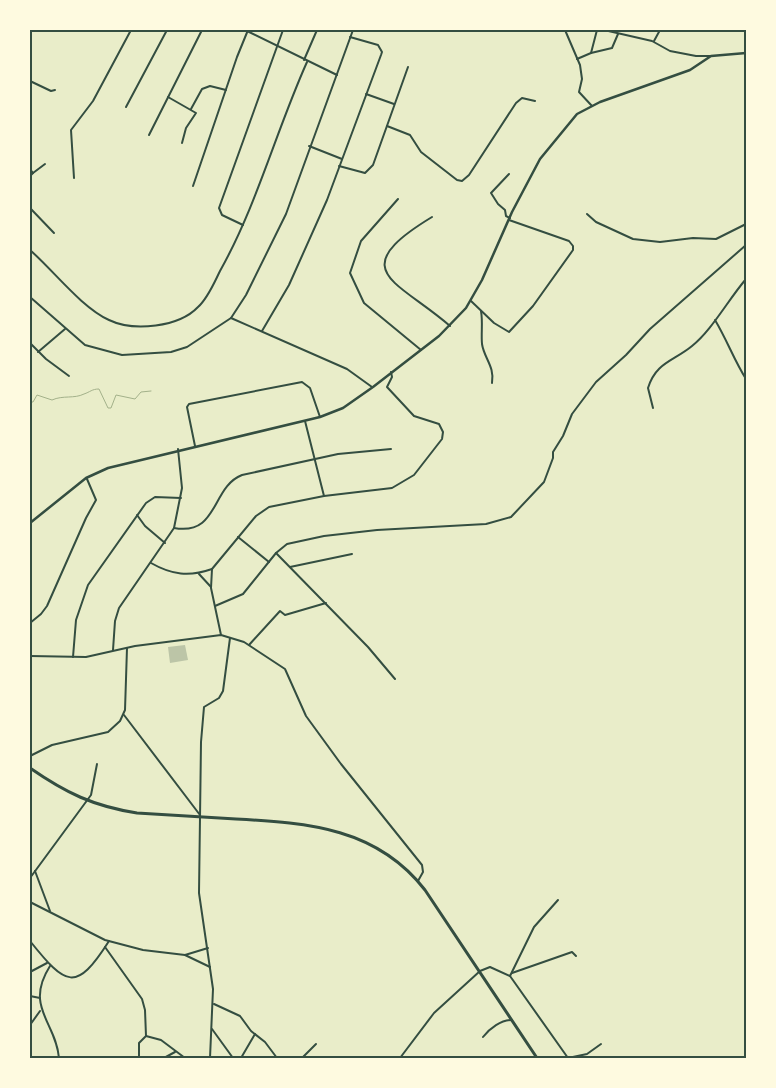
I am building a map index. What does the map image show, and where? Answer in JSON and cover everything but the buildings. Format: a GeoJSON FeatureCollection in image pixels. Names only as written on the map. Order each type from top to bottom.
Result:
{"type":"FeatureCollection","features":[{"type":"Feature","properties":{"kind":"main road"},"geometry":{"type":"LineString","coordinates":[[30,768],[58,788],[86,801],[137,813],[295,822],[332,829],[380,850],[418,881],[537,1058]]}},
{"type":"Feature","properties":{"kind":"street"},"geometry":{"type":"LineString","coordinates":[[74,178],[71,130],[93,101],[131,30]]}},
{"type":"Feature","properties":{"kind":"street"},"geometry":{"type":"LineString","coordinates":[[126,107],[167,30]]}},
{"type":"Feature","properties":{"kind":"street"},"geometry":{"type":"LineString","coordinates":[[148,135],[202,30]]}},
{"type":"Feature","properties":{"kind":"street"},"geometry":{"type":"LineString","coordinates":[[244,226],[222,215],[218,208],[283,30]]}},
{"type":"Feature","properties":{"kind":"street"},"geometry":{"type":"LineString","coordinates":[[30,250],[102,316],[121,324],[150,325],[187,315],[200,305],[244,226],[317,30]]}},
{"type":"Feature","properties":{"kind":"street"},"geometry":{"type":"LineString","coordinates":[[30,297],[85,345],[111,354],[171,352],[187,347],[231,318],[246,295],[286,214],[352,30]]}},
{"type":"Feature","properties":{"kind":"street"},"geometry":{"type":"LineString","coordinates":[[565,30],[582,74],[579,92],[592,106]]}},
{"type":"Feature","properties":{"kind":"street"},"geometry":{"type":"LineString","coordinates":[[591,53],[597,30]]}},
{"type":"Feature","properties":{"kind":"street"},"geometry":{"type":"LineString","coordinates":[[604,30],[654,42],[670,51],[696,56],[746,54]]}},
{"type":"Feature","properties":{"kind":"street"},"geometry":{"type":"LineString","coordinates":[[654,42],[660,30]]}},
{"type":"Feature","properties":{"kind":"street"},"geometry":{"type":"LineString","coordinates":[[193,186],[247,31],[337,75]]}},
{"type":"Feature","properties":{"kind":"street"},"geometry":{"type":"LineString","coordinates":[[577,59],[591,53],[612,48],[616,35],[620,34]]}},
{"type":"Feature","properties":{"kind":"street"},"geometry":{"type":"LineString","coordinates":[[262,331],[289,285],[327,200],[382,52],[378,45],[350,37]]}},
{"type":"Feature","properties":{"kind":"street"},"geometry":{"type":"LineString","coordinates":[[30,523],[86,478],[116,465],[320,418],[343,408],[373,387],[450,326],[471,302],[509,219],[546,149],[577,114],[592,106],[690,70],[711,56]]}},
{"type":"Feature","properties":{"kind":"street"},"geometry":{"type":"LineString","coordinates":[[339,166],[361,172],[368,170],[374,163],[408,67]]}},
{"type":"Feature","properties":{"kind":"street"},"geometry":{"type":"LineString","coordinates":[[30,81],[55,90]]}},
{"type":"Feature","properties":{"kind":"street"},"geometry":{"type":"LineString","coordinates":[[191,109],[202,89],[210,86],[226,90]]}},
{"type":"Feature","properties":{"kind":"street"},"geometry":{"type":"LineString","coordinates":[[366,94],[394,104]]}},
{"type":"Feature","properties":{"kind":"street"},"geometry":{"type":"LineString","coordinates":[[168,97],[191,109],[195,115],[186,128],[182,144]]}},
{"type":"Feature","properties":{"kind":"street"},"geometry":{"type":"LineString","coordinates":[[387,126],[409,134],[418,149],[449,175],[462,181],[469,175],[516,103],[522,98],[535,100]]}},
{"type":"Feature","properties":{"kind":"street"},"geometry":{"type":"LineString","coordinates":[[310,146],[342,159]]}},
{"type":"Feature","properties":{"kind":"street"},"geometry":{"type":"LineString","coordinates":[[30,176],[45,164]]}},
{"type":"Feature","properties":{"kind":"street"},"geometry":{"type":"LineString","coordinates":[[30,169],[34,173]]}},
{"type":"Feature","properties":{"kind":"street"},"geometry":{"type":"LineString","coordinates":[[471,302],[494,323],[509,332],[537,301],[573,250],[569,241],[509,219],[506,216],[505,210],[498,205],[491,193],[509,174]]}},
{"type":"Feature","properties":{"kind":"street"},"geometry":{"type":"LineString","coordinates":[[398,199],[361,241],[350,272],[364,303],[421,350]]}},
{"type":"Feature","properties":{"kind":"street"},"geometry":{"type":"LineString","coordinates":[[30,208],[54,232]]}},
{"type":"Feature","properties":{"kind":"street"},"geometry":{"type":"LineString","coordinates":[[587,214],[596,222],[633,239],[662,242],[693,238],[716,239],[746,224]]}},
{"type":"Feature","properties":{"kind":"street"},"geometry":{"type":"LineString","coordinates":[[432,217],[400,238],[385,255],[384,264],[394,283],[450,326]]}},
{"type":"Feature","properties":{"kind":"street"},"geometry":{"type":"LineString","coordinates":[[216,606],[243,594],[276,554],[287,544],[324,536],[377,530],[486,524],[511,517],[544,482],[553,458],[553,452],[564,436],[572,414],[596,382],[626,355],[650,329],[746,245]]}},
{"type":"Feature","properties":{"kind":"street"},"geometry":{"type":"LineString","coordinates":[[653,408],[648,388],[655,374],[669,359],[693,346],[710,329],[746,280]]}},
{"type":"Feature","properties":{"kind":"street"},"geometry":{"type":"LineString","coordinates":[[481,311],[484,325],[483,346],[493,369],[492,383]]}},
{"type":"Feature","properties":{"kind":"street"},"geometry":{"type":"LineString","coordinates":[[231,318],[347,369],[373,387]]}},
{"type":"Feature","properties":{"kind":"street"},"geometry":{"type":"LineString","coordinates":[[715,320],[728,343],[732,356],[746,379]]}},
{"type":"Feature","properties":{"kind":"street"},"geometry":{"type":"LineString","coordinates":[[38,352],[65,329]]}},
{"type":"Feature","properties":{"kind":"street"},"geometry":{"type":"LineString","coordinates":[[30,343],[38,352],[70,376]]}},
{"type":"Feature","properties":{"kind":"street"},"geometry":{"type":"LineString","coordinates":[[211,588],[212,570],[238,537],[264,509],[324,496],[375,492],[401,484],[414,474],[442,439],[443,432],[439,424],[414,416],[386,387],[392,377],[392,372]]}},
{"type":"Feature","properties":{"kind":"street"},"geometry":{"type":"LineString","coordinates":[[195,446],[187,407],[189,404],[302,382],[310,388],[320,418]]}},
{"type":"Feature","properties":{"kind":"street"},"geometry":{"type":"LineString","coordinates":[[305,421],[324,496]]}},
{"type":"Feature","properties":{"kind":"street"},"geometry":{"type":"LineString","coordinates":[[174,528],[188,529],[200,525],[211,513],[231,482],[238,477],[338,454],[391,449]]}},
{"type":"Feature","properties":{"kind":"street"},"geometry":{"type":"LineString","coordinates":[[112,651],[115,621],[119,608],[131,587],[151,563],[174,528],[181,498],[182,479],[178,450]]}},
{"type":"Feature","properties":{"kind":"street"},"geometry":{"type":"LineString","coordinates":[[30,623],[42,614],[47,606],[86,518],[96,500],[86,478]]}},
{"type":"Feature","properties":{"kind":"street"},"geometry":{"type":"LineString","coordinates":[[73,657],[76,620],[84,593],[91,580],[136,514],[146,503],[155,497],[181,498]]}},
{"type":"Feature","properties":{"kind":"street"},"geometry":{"type":"LineString","coordinates":[[136,514],[145,526],[165,543]]}},
{"type":"Feature","properties":{"kind":"street"},"geometry":{"type":"LineString","coordinates":[[238,537],[269,562]]}},
{"type":"Feature","properties":{"kind":"street"},"geometry":{"type":"LineString","coordinates":[[276,554],[396,679]]}},
{"type":"Feature","properties":{"kind":"street"},"geometry":{"type":"LineString","coordinates":[[290,567],[352,554]]}},
{"type":"Feature","properties":{"kind":"street"},"geometry":{"type":"LineString","coordinates":[[151,563],[175,574],[212,570]]}},
{"type":"Feature","properties":{"kind":"street"},"geometry":{"type":"LineString","coordinates":[[197,573],[205,578],[211,588],[221,635]]}},
{"type":"Feature","properties":{"kind":"street"},"geometry":{"type":"LineString","coordinates":[[249,645],[280,611],[286,615],[326,604]]}},
{"type":"Feature","properties":{"kind":"street"},"geometry":{"type":"LineString","coordinates":[[30,656],[94,656],[127,648],[221,635],[230,636],[249,645],[281,666],[289,676],[306,716],[341,764],[422,865],[423,872],[418,881]]}},
{"type":"Feature","properties":{"kind":"street"},"geometry":{"type":"LineString","coordinates":[[210,1058],[214,1004],[211,967],[199,899],[203,710],[205,706],[219,698],[222,694],[227,669],[230,636]]}},
{"type":"Feature","properties":{"kind":"street"},"geometry":{"type":"LineString","coordinates":[[127,648],[124,715],[200,816]]}},
{"type":"Feature","properties":{"kind":"street"},"geometry":{"type":"LineString","coordinates":[[30,756],[52,745],[108,732],[124,715]]}},
{"type":"Feature","properties":{"kind":"street"},"geometry":{"type":"LineString","coordinates":[[30,878],[93,790],[97,764]]}},
{"type":"Feature","properties":{"kind":"street"},"geometry":{"type":"LineString","coordinates":[[35,871],[51,912]]}},
{"type":"Feature","properties":{"kind":"street"},"geometry":{"type":"LineString","coordinates":[[510,975],[534,927],[558,900]]}},
{"type":"Feature","properties":{"kind":"street"},"geometry":{"type":"LineString","coordinates":[[30,902],[110,941],[148,951],[185,955],[211,967]]}},
{"type":"Feature","properties":{"kind":"street"},"geometry":{"type":"LineString","coordinates":[[30,941],[48,964],[64,976],[76,978],[88,971],[110,941]]}},
{"type":"Feature","properties":{"kind":"street"},"geometry":{"type":"LineString","coordinates":[[105,948],[142,999],[145,1010],[146,1036]]}},
{"type":"Feature","properties":{"kind":"street"},"geometry":{"type":"LineString","coordinates":[[185,955],[208,948]]}},
{"type":"Feature","properties":{"kind":"street"},"geometry":{"type":"LineString","coordinates":[[510,975],[572,952],[576,956]]}},
{"type":"Feature","properties":{"kind":"street"},"geometry":{"type":"LineString","coordinates":[[30,972],[48,964]]}},
{"type":"Feature","properties":{"kind":"street"},"geometry":{"type":"LineString","coordinates":[[48,964],[40,998],[41,1010],[56,1045],[58,1058]]}},
{"type":"Feature","properties":{"kind":"street"},"geometry":{"type":"LineString","coordinates":[[400,1058],[434,1012],[480,971],[490,967],[510,975],[568,1058],[591,1052],[601,1044]]}},
{"type":"Feature","properties":{"kind":"street"},"geometry":{"type":"LineString","coordinates":[[30,996],[40,998]]}},
{"type":"Feature","properties":{"kind":"street"},"geometry":{"type":"LineString","coordinates":[[214,1004],[237,1014],[277,1058]]}},
{"type":"Feature","properties":{"kind":"street"},"geometry":{"type":"LineString","coordinates":[[30,1025],[41,1010]]}},
{"type":"Feature","properties":{"kind":"street"},"geometry":{"type":"LineString","coordinates":[[483,1037],[496,1025],[506,1020],[512,1020]]}},
{"type":"Feature","properties":{"kind":"street"},"geometry":{"type":"LineString","coordinates":[[212,1029],[233,1058]]}},
{"type":"Feature","properties":{"kind":"street"},"geometry":{"type":"LineString","coordinates":[[240,1058],[255,1034]]}},
{"type":"Feature","properties":{"kind":"street"},"geometry":{"type":"LineString","coordinates":[[146,1036],[161,1040],[185,1058]]}},
{"type":"Feature","properties":{"kind":"street"},"geometry":{"type":"LineString","coordinates":[[139,1058],[139,1042],[146,1036]]}},
{"type":"Feature","properties":{"kind":"street"},"geometry":{"type":"LineString","coordinates":[[302,1058],[316,1044]]}},
{"type":"Feature","properties":{"kind":"street"},"geometry":{"type":"LineString","coordinates":[[164,1058],[175,1052]]}},
{"type":"Feature","properties":{"kind":"waterway"},"geometry":{"type":"LineString","coordinates":[[30,402],[33,402],[37,395],[52,400],[72,397],[99,389],[108,408],[111,408],[116,395],[135,399],[141,392],[151,391]]}}]}
